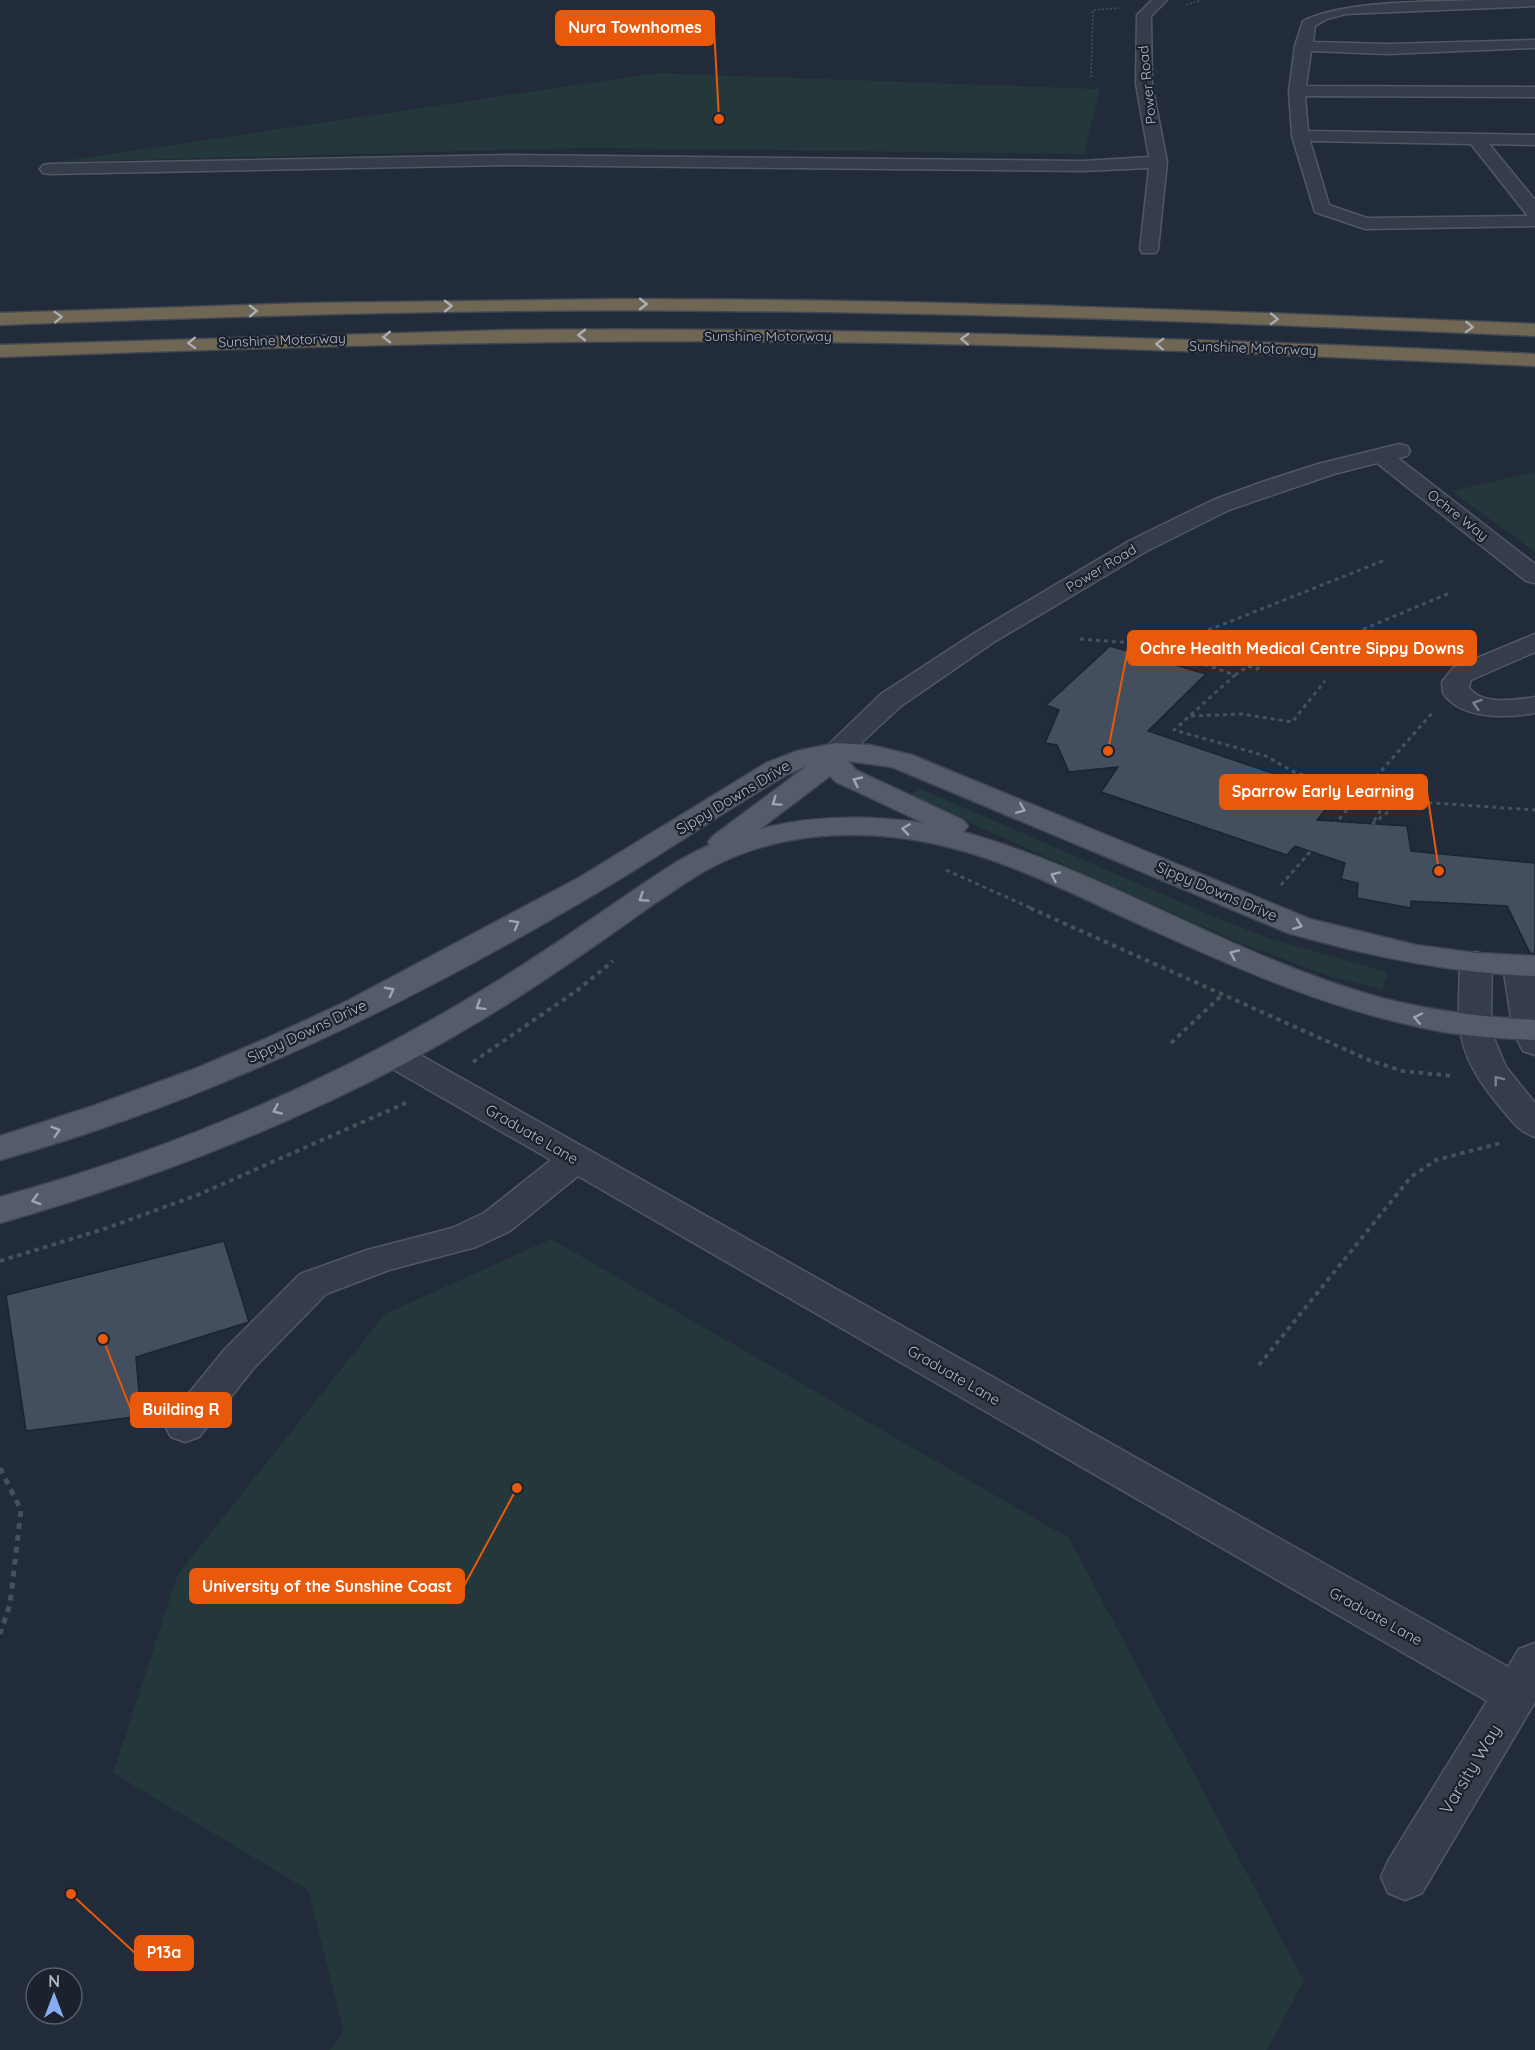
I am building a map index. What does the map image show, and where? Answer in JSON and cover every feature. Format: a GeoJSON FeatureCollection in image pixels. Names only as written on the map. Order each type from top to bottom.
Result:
{"type":"FeatureCollection","features":[{"type":"Feature","properties":{"kind":"highway","name":"Sunshine Motorway"},"geometry":{"type":"LineString","coordinates":[[0,319],[352,308],[695,304],[1020,310],[1530,329]]}},
{"type":"Feature","properties":{"kind":"highway","name":"Sunshine Motorway"},"geometry":{"type":"LineString","coordinates":[[0,351],[364,338],[530,335],[901,337],[1261,348],[1535,360]]}},
{"type":"Feature","properties":{"kind":"highway"},"geometry":{"type":"LineString","coordinates":[[1261,348],[1292,357],[1535,370]]}},
{"type":"Feature","properties":{"kind":"main road"},"geometry":{"type":"LineString","coordinates":[[836,751],[834,763],[846,776],[940,819],[1003,853],[1280,975],[1340,997],[1393,1012],[1533,1035]]}},
{"type":"Feature","properties":{"kind":"main road"},"geometry":{"type":"LineString","coordinates":[[0,1210],[121,1173],[197,1144],[331,1086],[394,1055],[467,1014],[545,965],[691,866],[817,773],[836,751]]}},
{"type":"Feature","properties":{"kind":"main road","name":"Sippy Downs Drive"},"geometry":{"type":"LineString","coordinates":[[0,1148],[133,1105],[278,1047],[351,1011],[592,882],[776,769],[808,757],[836,751],[872,752],[902,761],[1299,926],[1359,942],[1476,962],[1527,966]]}},
{"type":"Feature","properties":{"kind":"main road"},"geometry":{"type":"LineString","coordinates":[[691,866],[722,851],[771,836],[837,826],[911,830],[971,842],[1003,853]]}},
{"type":"Feature","properties":{"kind":"street","name":"Power Road"},"geometry":{"type":"LineString","coordinates":[[1149,249],[1158,162],[1144,84],[1142,42],[1144,15],[1160,0]]}},
{"type":"Feature","properties":{"kind":"street"},"geometry":{"type":"LineString","coordinates":[[1535,2],[1333,13],[1322,16],[1308,24],[1297,91],[1300,136],[1321,208],[1365,224],[1535,221]]}},
{"type":"Feature","properties":{"kind":"street"},"geometry":{"type":"LineString","coordinates":[[1303,46],[1388,49],[1535,44]]}},
{"type":"Feature","properties":{"kind":"street"},"geometry":{"type":"LineString","coordinates":[[1297,91],[1535,92]]}},
{"type":"Feature","properties":{"kind":"street"},"geometry":{"type":"LineString","coordinates":[[1300,136],[1535,140]]}},
{"type":"Feature","properties":{"kind":"street"},"geometry":{"type":"LineString","coordinates":[[1476,139],[1535,212]]}},
{"type":"Feature","properties":{"kind":"street"},"geometry":{"type":"LineString","coordinates":[[48,169],[509,160],[1083,166],[1158,162]]}},
{"type":"Feature","properties":{"kind":"street","name":"Power Road"},"geometry":{"type":"LineString","coordinates":[[836,751],[891,700],[985,637],[1138,546],[1221,505],[1326,469],[1390,453]]}},
{"type":"Feature","properties":{"kind":"street","name":"Ochre Way"},"geometry":{"type":"LineString","coordinates":[[1390,453],[1535,576]]}},
{"type":"Feature","properties":{"kind":"street"},"geometry":{"type":"LineString","coordinates":[[1535,642],[1462,674],[1455,680],[1454,686],[1456,693],[1475,705],[1493,708],[1535,705]]}},
{"type":"Feature","properties":{"kind":"street"},"geometry":{"type":"LineString","coordinates":[[1476,962],[1478,1044],[1493,1075],[1535,1125]]}},
{"type":"Feature","properties":{"kind":"street"},"geometry":{"type":"LineString","coordinates":[[1527,966],[1533,1035]]}},
{"type":"Feature","properties":{"kind":"street","name":"Graduate Lane"},"geometry":{"type":"LineString","coordinates":[[394,1055],[575,1159],[1525,1678]]}},
{"type":"Feature","properties":{"kind":"street"},"geometry":{"type":"LineString","coordinates":[[185,1426],[240,1359],[313,1284],[380,1259],[463,1238],[497,1222],[575,1159]]}},
{"type":"Feature","properties":{"kind":"street","name":"Varsity Way"},"geometry":{"type":"LineString","coordinates":[[1405,1877],[1525,1678]]}},
{"type":"Feature","properties":{"kind":"path"},"geometry":{"type":"LineString","coordinates":[[1091,77],[1093,10],[1119,8]]}},
{"type":"Feature","properties":{"kind":"path"},"geometry":{"type":"LineString","coordinates":[[1177,655],[1206,631],[1385,560]]}},
{"type":"Feature","properties":{"kind":"path"},"geometry":{"type":"LineString","coordinates":[[1361,794],[1294,772],[1266,756],[1174,730],[1235,675],[1248,666],[1257,669],[1276,652],[1296,657],[1452,592]]}},
{"type":"Feature","properties":{"kind":"path"},"geometry":{"type":"LineString","coordinates":[[1080,639],[1146,644],[1235,675]]}},
{"type":"Feature","properties":{"kind":"path"},"geometry":{"type":"LineString","coordinates":[[1189,716],[1239,712],[1262,714],[1292,722],[1325,681]]}},
{"type":"Feature","properties":{"kind":"path"},"geometry":{"type":"LineString","coordinates":[[1259,910],[1437,707],[1465,700]]}},
{"type":"Feature","properties":{"kind":"path"},"geometry":{"type":"LineString","coordinates":[[1372,782],[1394,790],[1372,824],[1403,801],[1535,810]]}},
{"type":"Feature","properties":{"kind":"path"},"geometry":{"type":"LineString","coordinates":[[944,869],[1371,1061],[1403,1071],[1439,1076],[1493,1075]]}},
{"type":"Feature","properties":{"kind":"path"},"geometry":{"type":"LineString","coordinates":[[0,1261],[107,1228],[200,1194],[401,1106],[488,1054],[579,989],[622,954]]}},
{"type":"Feature","properties":{"kind":"path"},"geometry":{"type":"LineString","coordinates":[[1171,1043],[1223,994]]}},
{"type":"Feature","properties":{"kind":"path"},"geometry":{"type":"LineString","coordinates":[[1259,1365],[1411,1177],[1436,1160],[1501,1143]]}},
{"type":"Feature","properties":{"kind":"path"},"geometry":{"type":"LineString","coordinates":[[0,1468],[21,1510],[10,1604],[0,1634]]}},
{"type":"Feature","properties":{"kind":"shaded area"},"geometry":{"type":"Polygon","coordinates":[[[656,73],[1100,89],[1084,154],[588,148],[57,162],[656,73]]]}},
{"type":"Feature","properties":{"kind":"shaded area"},"geometry":{"type":"Polygon","coordinates":[[[1535,472],[1535,552],[1451,491],[1535,472]]]}},
{"type":"Feature","properties":{"kind":"shaded area"},"geometry":{"type":"Polygon","coordinates":[[[919,788],[1217,918],[1274,940],[1388,972],[1382,990],[1326,975],[1238,942],[909,796],[919,788]]]}},
{"type":"Feature","properties":{"kind":"shaded area"},"geometry":{"type":"Polygon","coordinates":[[[551,1239],[1069,1538],[1304,1981],[1267,2050],[330,2050],[344,2031],[308,1890],[113,1773],[178,1574],[385,1314],[551,1239]]]}},
{"type":"Feature","properties":{"kind":"building"},"geometry":{"type":"Polygon","coordinates":[[[1110,646],[1206,674],[1148,731],[1337,795],[1317,820],[1407,826],[1411,851],[1535,863],[1535,954],[1530,953],[1507,906],[1411,901],[1411,908],[1357,898],[1358,883],[1341,879],[1345,863],[1295,846],[1287,855],[1101,792],[1118,767],[1069,772],[1057,745],[1045,743],[1059,710],[1046,705],[1110,646]]]}},
{"type":"Feature","properties":{"kind":"building"},"geometry":{"type":"Polygon","coordinates":[[[224,1241],[249,1322],[136,1357],[141,1416],[26,1431],[6,1295],[224,1241]]]}},
{"type":"Feature","properties":{"kind":"place","name":"Nura Townhomes"},"geometry":{"type":"Point","coordinates":[719,119]}},
{"type":"Feature","properties":{"kind":"place","name":"Ochre Health Medical Centre Sippy Downs"},"geometry":{"type":"Point","coordinates":[1108,751]}},
{"type":"Feature","properties":{"kind":"place","name":"Sparrow Early Learning"},"geometry":{"type":"Point","coordinates":[1439,871]}},
{"type":"Feature","properties":{"kind":"place","name":"Building R"},"geometry":{"type":"Point","coordinates":[103,1339]}},
{"type":"Feature","properties":{"kind":"place","name":"University of the Sunshine Coast"},"geometry":{"type":"Point","coordinates":[517,1488]}},
{"type":"Feature","properties":{"kind":"place","name":"P13a"},"geometry":{"type":"Point","coordinates":[71,1894]}}]}
